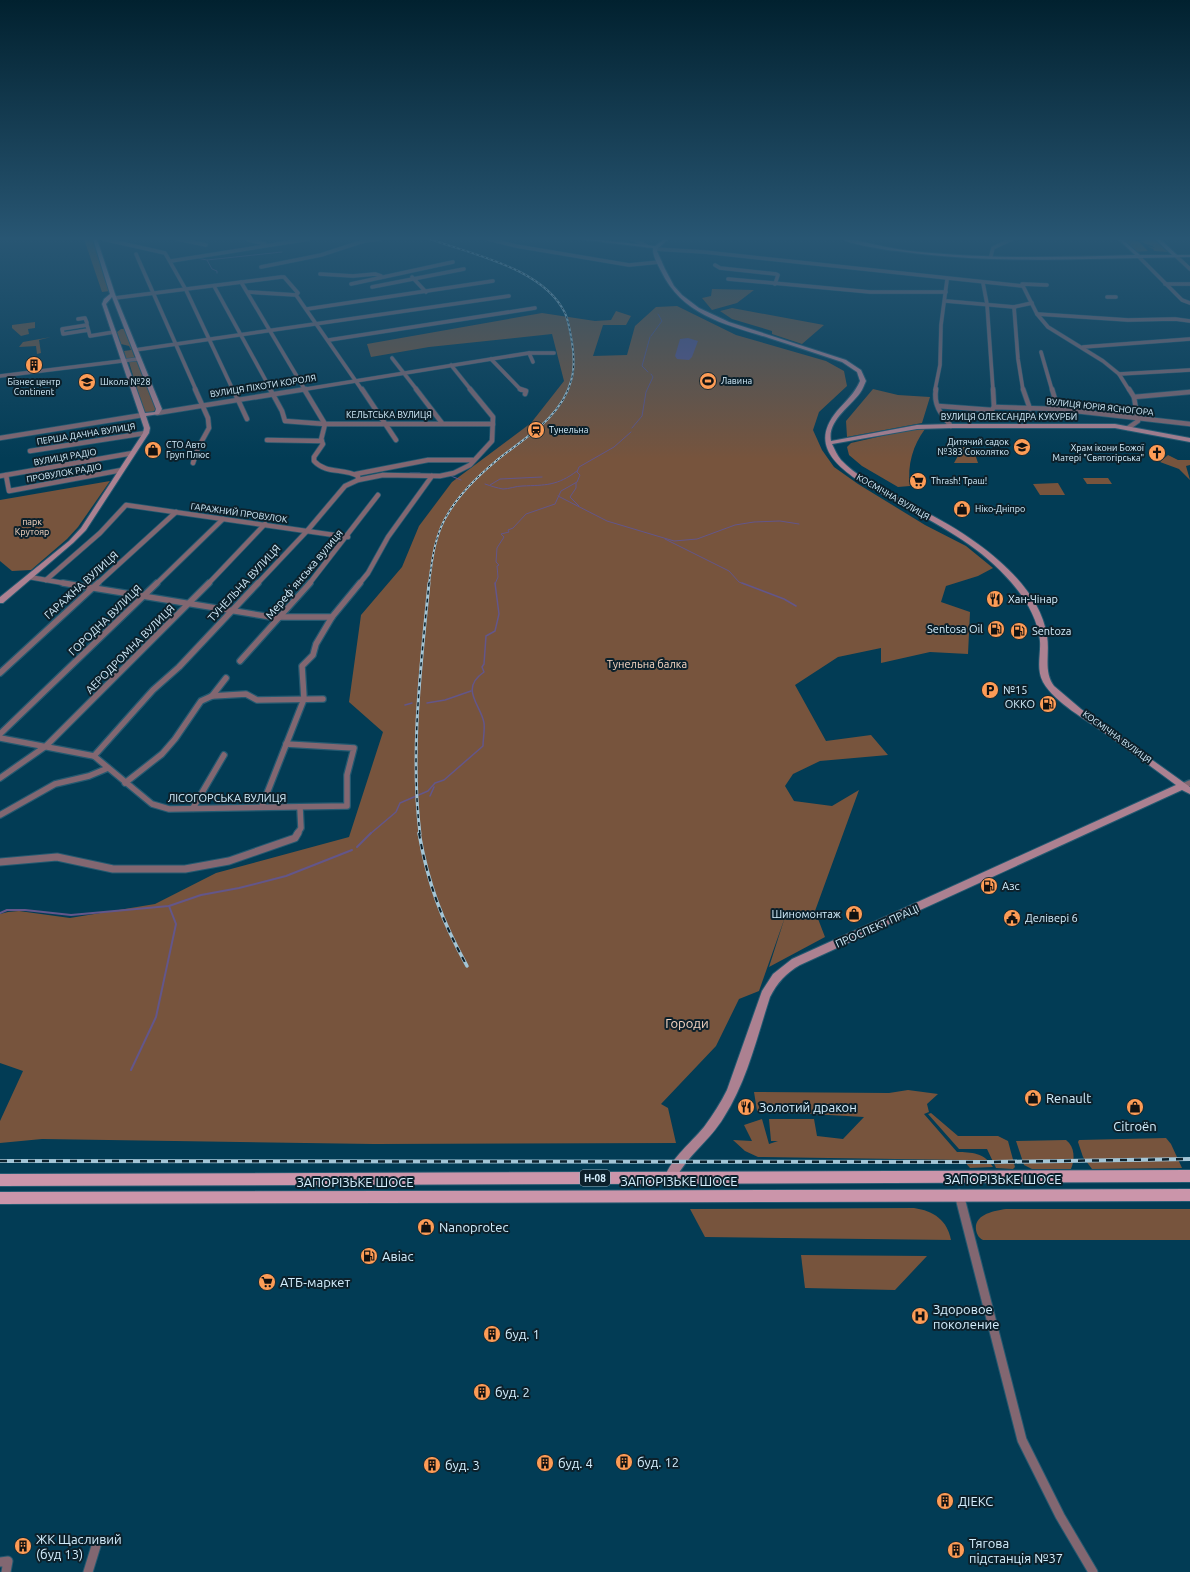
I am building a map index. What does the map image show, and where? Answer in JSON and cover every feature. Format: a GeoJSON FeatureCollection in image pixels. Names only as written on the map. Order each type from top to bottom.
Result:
{"type":"FeatureCollection","features":[{"type":"Feature","properties":{"kind":"main road"},"geometry":{"type":"LineString","coordinates":[[0,601],[72,542],[84,529],[146,433],[147,428],[143,415],[107,312]]}},
{"type":"Feature","properties":{"kind":"main road"},"geometry":{"type":"LineString","coordinates":[[120,312],[159,409],[157,413]]}},
{"type":"Feature","properties":{"kind":"main road"},"geometry":{"type":"LineString","coordinates":[[703,312],[731,324],[844,361],[860,372],[863,376],[863,385],[829,426],[828,443]]}},
{"type":"Feature","properties":{"kind":"main road","name":"ВУЛИЦЯ ПІХОТИ КОРОЛЯ"},"geometry":{"type":"LineString","coordinates":[[143,415],[157,413]]}},
{"type":"Feature","properties":{"kind":"main road","name":"ВУЛИЦЯ ОЛЕКСАНДРА КУКУРБИ"},"geometry":{"type":"LineString","coordinates":[[828,443],[917,428],[951,426],[1106,426],[1128,428],[1190,440]]}},
{"type":"Feature","properties":{"kind":"main road","name":"КОСМІЧНА ВУЛИЦЯ"},"geometry":{"type":"LineString","coordinates":[[828,443],[832,453],[839,462],[853,474],[965,538],[1000,566],[1023,592],[1038,619],[1043,634],[1043,670],[1047,682],[1078,709],[1188,787]]}},
{"type":"Feature","properties":{"kind":"main road","name":"ПРОСПЕКТ ПРАЦІ"},"geometry":{"type":"LineString","coordinates":[[670,1178],[678,1162],[711,1127],[726,1103],[733,1090],[765,997],[771,984],[783,970],[796,962],[1188,787]]}},
{"type":"Feature","properties":{"kind":"main road","name":"ЗАПОРІЗЬКЕ ШОСЕ"},"geometry":{"type":"LineString","coordinates":[[0,1180],[1190,1176]]}},
{"type":"Feature","properties":{"kind":"main road"},"geometry":{"type":"LineString","coordinates":[[955,1177],[959,1194]]}},
{"type":"Feature","properties":{"kind":"main road"},"geometry":{"type":"LineString","coordinates":[[670,1178],[672,1196]]}},
{"type":"Feature","properties":{"kind":"main road","name":"ЗАПОРІЗЬКЕ ШОСЕ"},"geometry":{"type":"LineString","coordinates":[[0,1198],[959,1194],[1190,1195]]}},
{"type":"Feature","properties":{"kind":"street"},"geometry":{"type":"LineString","coordinates":[[162,312],[202,405],[210,428],[198,448],[193,463]]}},
{"type":"Feature","properties":{"kind":"street"},"geometry":{"type":"LineString","coordinates":[[196,312],[246,419]]}},
{"type":"Feature","properties":{"kind":"street"},"geometry":{"type":"LineString","coordinates":[[228,312],[272,394]]}},
{"type":"Feature","properties":{"kind":"street"},"geometry":{"type":"LineString","coordinates":[[260,312],[325,424],[322,441],[323,444],[314,457],[316,464],[327,471],[356,474],[426,459],[447,458],[473,460]]}},
{"type":"Feature","properties":{"kind":"street"},"geometry":{"type":"LineString","coordinates":[[309,312],[396,440]]}},
{"type":"Feature","properties":{"kind":"street"},"geometry":{"type":"LineString","coordinates":[[135,350],[396,312]]}},
{"type":"Feature","properties":{"kind":"street"},"geometry":{"type":"LineString","coordinates":[[329,340],[507,312]]}},
{"type":"Feature","properties":{"kind":"street"},"geometry":{"type":"LineString","coordinates":[[944,312],[941,325],[940,365],[934,388],[934,397],[938,410],[951,426]]}},
{"type":"Feature","properties":{"kind":"street"},"geometry":{"type":"LineString","coordinates":[[988,312],[994,407]]}},
{"type":"Feature","properties":{"kind":"street"},"geometry":{"type":"LineString","coordinates":[[1014,312],[1020,375],[1024,396],[1030,409]]}},
{"type":"Feature","properties":{"kind":"street"},"geometry":{"type":"LineString","coordinates":[[1037,314],[1128,320],[1176,319],[1190,321]]}},
{"type":"Feature","properties":{"kind":"street"},"geometry":{"type":"LineString","coordinates":[[1037,314],[1048,327],[1114,368],[1119,374],[1134,397],[1139,419],[1128,428]]}},
{"type":"Feature","properties":{"kind":"street"},"geometry":{"type":"LineString","coordinates":[[78,319],[85,318],[87,323]]}},
{"type":"Feature","properties":{"kind":"street"},"geometry":{"type":"LineString","coordinates":[[88,330],[63,334],[62,329],[87,326],[90,336],[114,332]]}},
{"type":"Feature","properties":{"kind":"street"},"geometry":{"type":"LineString","coordinates":[[1083,348],[1190,339]]}},
{"type":"Feature","properties":{"kind":"street"},"geometry":{"type":"LineString","coordinates":[[1041,352],[1058,409]]}},
{"type":"Feature","properties":{"kind":"street"},"geometry":{"type":"LineString","coordinates":[[529,353],[533,362]]}},
{"type":"Feature","properties":{"kind":"street","name":"ВУЛИЦЯ ПІХОТИ КОРОЛЯ"},"geometry":{"type":"LineString","coordinates":[[157,413],[529,353],[554,353]]}},
{"type":"Feature","properties":{"kind":"street"},"geometry":{"type":"LineString","coordinates":[[392,358],[442,423]]}},
{"type":"Feature","properties":{"kind":"street"},"geometry":{"type":"LineString","coordinates":[[0,376],[138,359]]}},
{"type":"Feature","properties":{"kind":"street"},"geometry":{"type":"LineString","coordinates":[[491,359],[522,391],[526,392],[525,394]]}},
{"type":"Feature","properties":{"kind":"street"},"geometry":{"type":"LineString","coordinates":[[451,365],[487,408],[493,417],[493,424]]}},
{"type":"Feature","properties":{"kind":"street"},"geometry":{"type":"LineString","coordinates":[[1119,374],[1190,370]]}},
{"type":"Feature","properties":{"kind":"street"},"geometry":{"type":"LineString","coordinates":[[1134,397],[1190,392]]}},
{"type":"Feature","properties":{"kind":"street","name":"КЕЛЬТСЬКА ВУЛИЦЯ"},"geometry":{"type":"LineString","coordinates":[[272,394],[282,411],[284,422],[325,424],[493,424]]}},
{"type":"Feature","properties":{"kind":"street","name":"ВУЛИЦЯ ЮРІЯ ЯСНОГОРА"},"geometry":{"type":"LineString","coordinates":[[938,406],[992,410],[994,407],[1058,409],[1190,424]]}},
{"type":"Feature","properties":{"kind":"street","name":"ВУЛИЦЯ ПІХОТИ КОРОЛЯ"},"geometry":{"type":"LineString","coordinates":[[0,438],[143,415]]}},
{"type":"Feature","properties":{"kind":"street","name":"ТУНЕЛЬНА ВУЛИЦЯ"},"geometry":{"type":"LineString","coordinates":[[94,756],[153,690],[179,667],[307,531],[344,486],[358,480],[389,475],[432,476],[454,473],[470,466],[473,460],[490,445],[493,424]]}},
{"type":"Feature","properties":{"kind":"street","name":"ПЕРША ДАЧНА ВУЛИЦЯ"},"geometry":{"type":"LineString","coordinates":[[30,451],[146,433]]}},
{"type":"Feature","properties":{"kind":"street"},"geometry":{"type":"LineString","coordinates":[[267,440],[322,441]]}},
{"type":"Feature","properties":{"kind":"street","name":"ВУЛИЦЯ РАДІО"},"geometry":{"type":"LineString","coordinates":[[0,476],[133,453]]}},
{"type":"Feature","properties":{"kind":"street","name":"ПРОВУЛОК РАДІО"},"geometry":{"type":"LineString","coordinates":[[6,475],[9,491],[122,470]]}},
{"type":"Feature","properties":{"kind":"street"},"geometry":{"type":"LineString","coordinates":[[356,474],[358,480]]}},
{"type":"Feature","properties":{"kind":"street"},"geometry":{"type":"LineString","coordinates":[[262,806],[304,699],[302,666],[312,655],[316,644],[334,615],[368,573],[388,537],[432,476]]}},
{"type":"Feature","properties":{"kind":"street","name":"Мерефʼянська вулиця"},"geometry":{"type":"LineString","coordinates":[[240,661],[282,617],[348,537],[378,495]]}},
{"type":"Feature","properties":{"kind":"street","name":"ГАРАЖНИЙ ПРОВУЛОК"},"geometry":{"type":"LineString","coordinates":[[46,580],[100,533],[126,505],[348,537]]}},
{"type":"Feature","properties":{"kind":"street","name":"ГАРАЖНА ВУЛИЦЯ"},"geometry":{"type":"LineString","coordinates":[[0,672],[176,512]]}},
{"type":"Feature","properties":{"kind":"street","name":"ГОРОДНА ВУЛИЦЯ"},"geometry":{"type":"LineString","coordinates":[[0,734],[224,519]]}},
{"type":"Feature","properties":{"kind":"street","name":"АЕРОДРОМНА ВУЛИЦЯ"},"geometry":{"type":"LineString","coordinates":[[0,778],[46,746],[190,604],[265,524]]}},
{"type":"Feature","properties":{"kind":"street"},"geometry":{"type":"LineString","coordinates":[[29,577],[231,611],[282,617],[334,615]]}},
{"type":"Feature","properties":{"kind":"street"},"geometry":{"type":"LineString","coordinates":[[212,696],[226,678]]}},
{"type":"Feature","properties":{"kind":"street"},"geometry":{"type":"LineString","coordinates":[[125,783],[162,754],[175,739],[201,701],[212,696],[246,694],[257,700],[323,699]]}},
{"type":"Feature","properties":{"kind":"street","name":"ЛІСОГОРСЬКА ВУЛИЦЯ"},"geometry":{"type":"LineString","coordinates":[[0,738],[94,756],[141,796],[161,807],[193,808],[262,806],[300,808],[347,806],[347,775],[354,748],[286,744]]}},
{"type":"Feature","properties":{"kind":"street"},"geometry":{"type":"LineString","coordinates":[[193,808],[224,755]]}},
{"type":"Feature","properties":{"kind":"street"},"geometry":{"type":"LineString","coordinates":[[0,815],[55,784],[89,776],[108,768]]}},
{"type":"Feature","properties":{"kind":"street"},"geometry":{"type":"LineString","coordinates":[[0,862],[57,857],[113,869],[185,869],[206,866],[229,861],[295,838],[301,828],[300,808]]}},
{"type":"Feature","properties":{"kind":"street"},"geometry":{"type":"LineString","coordinates":[[959,1194],[1022,1440],[1057,1511],[1093,1572]]}},
{"type":"Feature","properties":{"kind":"street"},"geometry":{"type":"LineString","coordinates":[[88,1572],[96,1546]]}},
{"type":"Feature","properties":{"kind":"street"},"geometry":{"type":"LineString","coordinates":[[0,1562],[8,1561],[6,1572]]}},
{"type":"Feature","properties":{"kind":"green space","name":"Тунельна балка"},"geometry":{"type":"Polygon","coordinates":[[[615,312],[620,312],[631,316],[626,325],[603,325],[593,356],[627,355],[635,326],[650,312],[690,312],[736,335],[826,361],[844,371],[847,386],[819,412],[813,430],[822,450],[834,467],[858,484],[925,525],[966,546],[993,568],[978,576],[946,586],[941,602],[970,612],[968,654],[930,652],[881,663],[881,648],[838,657],[795,685],[826,741],[871,735],[888,755],[820,761],[793,774],[785,786],[794,801],[832,806],[859,790],[815,911],[825,937],[769,967],[785,917],[759,991],[739,999],[716,1046],[661,1104],[668,1108],[676,1143],[374,1144],[42,1139],[0,1143],[0,1121],[23,1071],[0,1063],[0,914],[19,911],[70,918],[155,904],[216,873],[349,837],[383,732],[349,702],[361,615],[402,567],[419,526],[452,482],[531,423],[564,381],[552,334],[429,347],[371,357],[367,344],[542,313],[595,321],[611,320],[615,312]]]}},
{"type":"Feature","properties":{"kind":"green space"},"geometry":{"type":"Polygon","coordinates":[[[722,312],[756,312],[824,325],[802,344],[772,334],[772,331],[732,319],[722,312]]]}},
{"type":"Feature","properties":{"kind":"green space"},"geometry":{"type":"Polygon","coordinates":[[[35,322],[35,328],[28,329],[29,334],[21,336],[12,328],[12,325],[35,322]]]}},
{"type":"Feature","properties":{"kind":"green space"},"geometry":{"type":"Polygon","coordinates":[[[121,329],[125,329],[135,359],[126,358],[124,351],[131,350],[129,346],[121,344],[117,332],[121,329]]]}},
{"type":"Feature","properties":{"kind":"green space"},"geometry":{"type":"Polygon","coordinates":[[[51,337],[39,340],[41,353],[37,354],[36,346],[19,347],[23,342],[51,337]]]}},
{"type":"Feature","properties":{"kind":"green space"},"geometry":{"type":"Polygon","coordinates":[[[138,361],[156,409],[153,412],[144,412],[129,362],[138,361]]]}},
{"type":"Feature","properties":{"kind":"green space"},"geometry":{"type":"Polygon","coordinates":[[[873,389],[898,395],[930,397],[922,423],[847,437],[846,421],[873,389]]]}},
{"type":"Feature","properties":{"kind":"green space"},"geometry":{"type":"Polygon","coordinates":[[[912,429],[925,429],[917,442],[910,463],[910,486],[898,487],[862,466],[849,455],[847,447],[851,443],[912,429]]]}},
{"type":"Feature","properties":{"kind":"green space"},"geometry":{"type":"Polygon","coordinates":[[[963,447],[973,448],[978,463],[954,463],[963,447]]]}},
{"type":"Feature","properties":{"kind":"green space"},"geometry":{"type":"Polygon","coordinates":[[[1168,455],[1178,460],[1190,460],[1190,465],[1186,466],[1190,480],[1179,469],[1160,462],[1168,455]]]}},
{"type":"Feature","properties":{"kind":"green space"},"geometry":{"type":"Polygon","coordinates":[[[1083,478],[1108,478],[1112,484],[1087,484],[1083,478]]]}},
{"type":"Feature","properties":{"kind":"green space","name":"парк Крутояр"},"geometry":{"type":"Polygon","coordinates":[[[110,481],[78,527],[67,539],[31,570],[12,571],[0,561],[0,500],[110,481]]]}},
{"type":"Feature","properties":{"kind":"green space"},"geometry":{"type":"Polygon","coordinates":[[[1058,483],[1065,495],[1040,495],[1033,484],[1058,483]]]}},
{"type":"Feature","properties":{"kind":"green space"},"geometry":{"type":"Polygon","coordinates":[[[908,1090],[938,1094],[927,1104],[929,1112],[924,1114],[957,1152],[967,1152],[982,1156],[990,1162],[993,1167],[970,1168],[963,1160],[758,1157],[745,1151],[733,1140],[752,1141],[744,1125],[762,1119],[769,1144],[778,1141],[771,1141],[769,1119],[814,1119],[817,1136],[843,1139],[864,1117],[757,1111],[754,1092],[889,1093],[908,1090]]]}},
{"type":"Feature","properties":{"kind":"green space"},"geometry":{"type":"Polygon","coordinates":[[[931,1113],[958,1136],[998,1136],[1008,1141],[1015,1167],[1013,1169],[996,1168],[987,1149],[959,1149],[928,1114],[931,1113]]]}},
{"type":"Feature","properties":{"kind":"green space"},"geometry":{"type":"Polygon","coordinates":[[[1166,1138],[1171,1144],[1182,1168],[1092,1169],[1083,1157],[1078,1142],[1079,1140],[1166,1138]]]}},
{"type":"Feature","properties":{"kind":"green space"},"geometry":{"type":"Polygon","coordinates":[[[1066,1140],[1073,1150],[1071,1169],[1032,1169],[1024,1165],[1016,1141],[1066,1140]]]}},
{"type":"Feature","properties":{"kind":"green space"},"geometry":{"type":"Polygon","coordinates":[[[914,1208],[928,1211],[943,1222],[951,1240],[705,1237],[690,1209],[914,1208]]]}},
{"type":"Feature","properties":{"kind":"green space"},"geometry":{"type":"Polygon","coordinates":[[[1006,1209],[1190,1209],[1190,1240],[983,1240],[980,1238],[976,1230],[978,1220],[986,1214],[1006,1209]]]}},
{"type":"Feature","properties":{"kind":"green space"},"geometry":{"type":"Polygon","coordinates":[[[801,1255],[927,1256],[895,1290],[805,1288],[801,1255]]]}},
{"type":"Feature","properties":{"kind":"shaded area"},"geometry":{"type":"Polygon","coordinates":[[[688,338],[698,341],[692,357],[689,360],[677,359],[675,356],[680,339],[688,338]]]}},
{"type":"Feature","properties":{"kind":"waterway"},"geometry":{"type":"LineString","coordinates":[[651,336],[662,321],[658,314]]}},
{"type":"Feature","properties":{"kind":"waterway"},"geometry":{"type":"LineString","coordinates":[[648,372],[642,366],[650,337]]}},
{"type":"Feature","properties":{"kind":"waterway"},"geometry":{"type":"LineString","coordinates":[[632,428],[642,416],[646,392],[653,377],[651,374]]}},
{"type":"Feature","properties":{"kind":"waterway"},"geometry":{"type":"LineString","coordinates":[[559,496],[561,491],[577,482],[580,475],[577,472],[579,467],[614,447],[631,432]]}},
{"type":"Feature","properties":{"kind":"waterway"},"geometry":{"type":"LineString","coordinates":[[485,484],[503,489],[520,486],[545,485],[563,480],[577,471]]}},
{"type":"Feature","properties":{"kind":"waterway"},"geometry":{"type":"LineString","coordinates":[[410,473],[420,473]]}},
{"type":"Feature","properties":{"kind":"waterway"},"geometry":{"type":"LineString","coordinates":[[451,476],[461,480]]}},
{"type":"Feature","properties":{"kind":"waterway"},"geometry":{"type":"LineString","coordinates":[[490,485],[500,479],[542,477]]}},
{"type":"Feature","properties":{"kind":"waterway"},"geometry":{"type":"LineString","coordinates":[[576,483],[576,488],[570,497],[579,506]]}},
{"type":"Feature","properties":{"kind":"waterway"},"geometry":{"type":"LineString","coordinates":[[495,584],[498,577],[497,566],[499,565],[496,562],[497,548],[504,537],[501,534],[509,532],[508,530],[513,528],[526,514],[555,504],[559,496]]}},
{"type":"Feature","properties":{"kind":"waterway"},"geometry":{"type":"LineString","coordinates":[[559,496],[607,521],[674,541],[697,539],[735,525],[754,522],[780,521],[799,524]]}},
{"type":"Feature","properties":{"kind":"waterway"},"geometry":{"type":"LineString","coordinates":[[665,539],[729,571],[739,582],[744,584]]}},
{"type":"Feature","properties":{"kind":"waterway"},"geometry":{"type":"LineString","coordinates":[[742,583],[784,599],[796,606]]}},
{"type":"Feature","properties":{"kind":"waterway"},"geometry":{"type":"LineString","coordinates":[[370,834],[396,812],[400,803],[428,791],[435,783],[444,780],[483,746],[484,723],[472,691],[473,685],[477,678],[484,672],[482,667],[484,664],[486,636],[495,631],[499,614],[495,584]]}},
{"type":"Feature","properties":{"kind":"waterway"},"geometry":{"type":"LineString","coordinates":[[427,703],[445,700],[471,691]]}},
{"type":"Feature","properties":{"kind":"waterway"},"geometry":{"type":"LineString","coordinates":[[405,705],[412,703]]}},
{"type":"Feature","properties":{"kind":"waterway"},"geometry":{"type":"LineString","coordinates":[[430,796],[434,787]]}},
{"type":"Feature","properties":{"kind":"waterway"},"geometry":{"type":"LineString","coordinates":[[357,847],[370,834]]}},
{"type":"Feature","properties":{"kind":"waterway"},"geometry":{"type":"LineString","coordinates":[[169,906],[201,895],[239,888],[286,876],[352,850]]}},
{"type":"Feature","properties":{"kind":"waterway"},"geometry":{"type":"LineString","coordinates":[[0,913],[7,910],[25,910],[71,915],[169,906]]}},
{"type":"Feature","properties":{"kind":"waterway"},"geometry":{"type":"LineString","coordinates":[[131,1070],[156,1017],[176,924],[169,906]]}},
{"type":"Feature","properties":{"kind":"railway"},"geometry":{"type":"LineString","coordinates":[[429,584],[433,556],[440,529],[444,520],[464,491],[483,472],[550,417],[566,394],[571,381],[574,362],[572,342],[565,312]]}},
{"type":"Feature","properties":{"kind":"railway"},"geometry":{"type":"LineString","coordinates":[[420,834],[417,803],[416,740],[420,677],[429,583]]}},
{"type":"Feature","properties":{"kind":"railway"},"geometry":{"type":"LineString","coordinates":[[419,833],[427,869],[437,902],[450,933],[467,966]]}},
{"type":"Feature","properties":{"kind":"railway"},"geometry":{"type":"LineString","coordinates":[[0,1161],[992,1162],[1190,1159]]}},
{"type":"Feature","properties":{"kind":"place","name":"Бізнес центр Continent"},"geometry":{"type":"Point","coordinates":[34,365]}},
{"type":"Feature","properties":{"kind":"place","name":"Лавина"},"geometry":{"type":"Point","coordinates":[708,381]}},
{"type":"Feature","properties":{"kind":"place","name":"Школа №28"},"geometry":{"type":"Point","coordinates":[87,382]}},
{"type":"Feature","properties":{"kind":"place","name":"Тунельна"},"geometry":{"type":"Point","coordinates":[536,430]}},
{"type":"Feature","properties":{"kind":"place","name":"Дитячий садок №383 Соколятко"},"geometry":{"type":"Point","coordinates":[1022,447]}},
{"type":"Feature","properties":{"kind":"place","name":"СТО Авто Груп Плюс"},"geometry":{"type":"Point","coordinates":[153,450]}},
{"type":"Feature","properties":{"kind":"place","name":"Храм ікони Божої Матері \"Святогірська\""},"geometry":{"type":"Point","coordinates":[1157,453]}},
{"type":"Feature","properties":{"kind":"place","name":"Thrash! Траш!"},"geometry":{"type":"Point","coordinates":[918,481]}},
{"type":"Feature","properties":{"kind":"place","name":"Ніко-Дніпро"},"geometry":{"type":"Point","coordinates":[962,509]}},
{"type":"Feature","properties":{"kind":"place","name":"Хан-Чінар"},"geometry":{"type":"Point","coordinates":[995,599]}},
{"type":"Feature","properties":{"kind":"place","name":"Sentosa Oil"},"geometry":{"type":"Point","coordinates":[996,629]}},
{"type":"Feature","properties":{"kind":"place","name":"Sentoza"},"geometry":{"type":"Point","coordinates":[1019,631]}},
{"type":"Feature","properties":{"kind":"place","name":"№15"},"geometry":{"type":"Point","coordinates":[990,690]}},
{"type":"Feature","properties":{"kind":"place","name":"OKKO"},"geometry":{"type":"Point","coordinates":[1048,704]}},
{"type":"Feature","properties":{"kind":"place","name":"Азс"},"geometry":{"type":"Point","coordinates":[989,886]}},
{"type":"Feature","properties":{"kind":"place","name":"Шиномонтаж"},"geometry":{"type":"Point","coordinates":[854,914]}},
{"type":"Feature","properties":{"kind":"place","name":"Делівері 6"},"geometry":{"type":"Point","coordinates":[1012,918]}},
{"type":"Feature","properties":{"kind":"place","name":"Renault"},"geometry":{"type":"Point","coordinates":[1033,1098]}},
{"type":"Feature","properties":{"kind":"place","name":"Золотий дракон"},"geometry":{"type":"Point","coordinates":[746,1107]}},
{"type":"Feature","properties":{"kind":"place","name":"Citroën"},"geometry":{"type":"Point","coordinates":[1135,1107]}},
{"type":"Feature","properties":{"kind":"place","name":"Nanoprotec"},"geometry":{"type":"Point","coordinates":[426,1227]}},
{"type":"Feature","properties":{"kind":"place","name":"Авіас"},"geometry":{"type":"Point","coordinates":[369,1256]}},
{"type":"Feature","properties":{"kind":"place","name":"АТБ-маркет"},"geometry":{"type":"Point","coordinates":[267,1282]}},
{"type":"Feature","properties":{"kind":"place","name":"Здоровое поколение"},"geometry":{"type":"Point","coordinates":[920,1316]}},
{"type":"Feature","properties":{"kind":"place","name":"буд. 1"},"geometry":{"type":"Point","coordinates":[492,1334]}},
{"type":"Feature","properties":{"kind":"place","name":"буд. 2"},"geometry":{"type":"Point","coordinates":[482,1392]}},
{"type":"Feature","properties":{"kind":"place","name":"буд. 12"},"geometry":{"type":"Point","coordinates":[624,1462]}},
{"type":"Feature","properties":{"kind":"place","name":"буд. 4"},"geometry":{"type":"Point","coordinates":[545,1463]}},
{"type":"Feature","properties":{"kind":"place","name":"буд. 3"},"geometry":{"type":"Point","coordinates":[432,1465]}},
{"type":"Feature","properties":{"kind":"place","name":"ДІЕКС"},"geometry":{"type":"Point","coordinates":[945,1501]}},
{"type":"Feature","properties":{"kind":"place","name":"ЖК Щасливий (буд 13)"},"geometry":{"type":"Point","coordinates":[23,1546]}},
{"type":"Feature","properties":{"kind":"place","name":"Тягова пiдстанцiя №37"},"geometry":{"type":"Point","coordinates":[956,1550]}},
{"type":"Feature","properties":{"kind":"park label","name":"Городи"},"geometry":{"type":"Point","coordinates":[687,1023]}}]}
